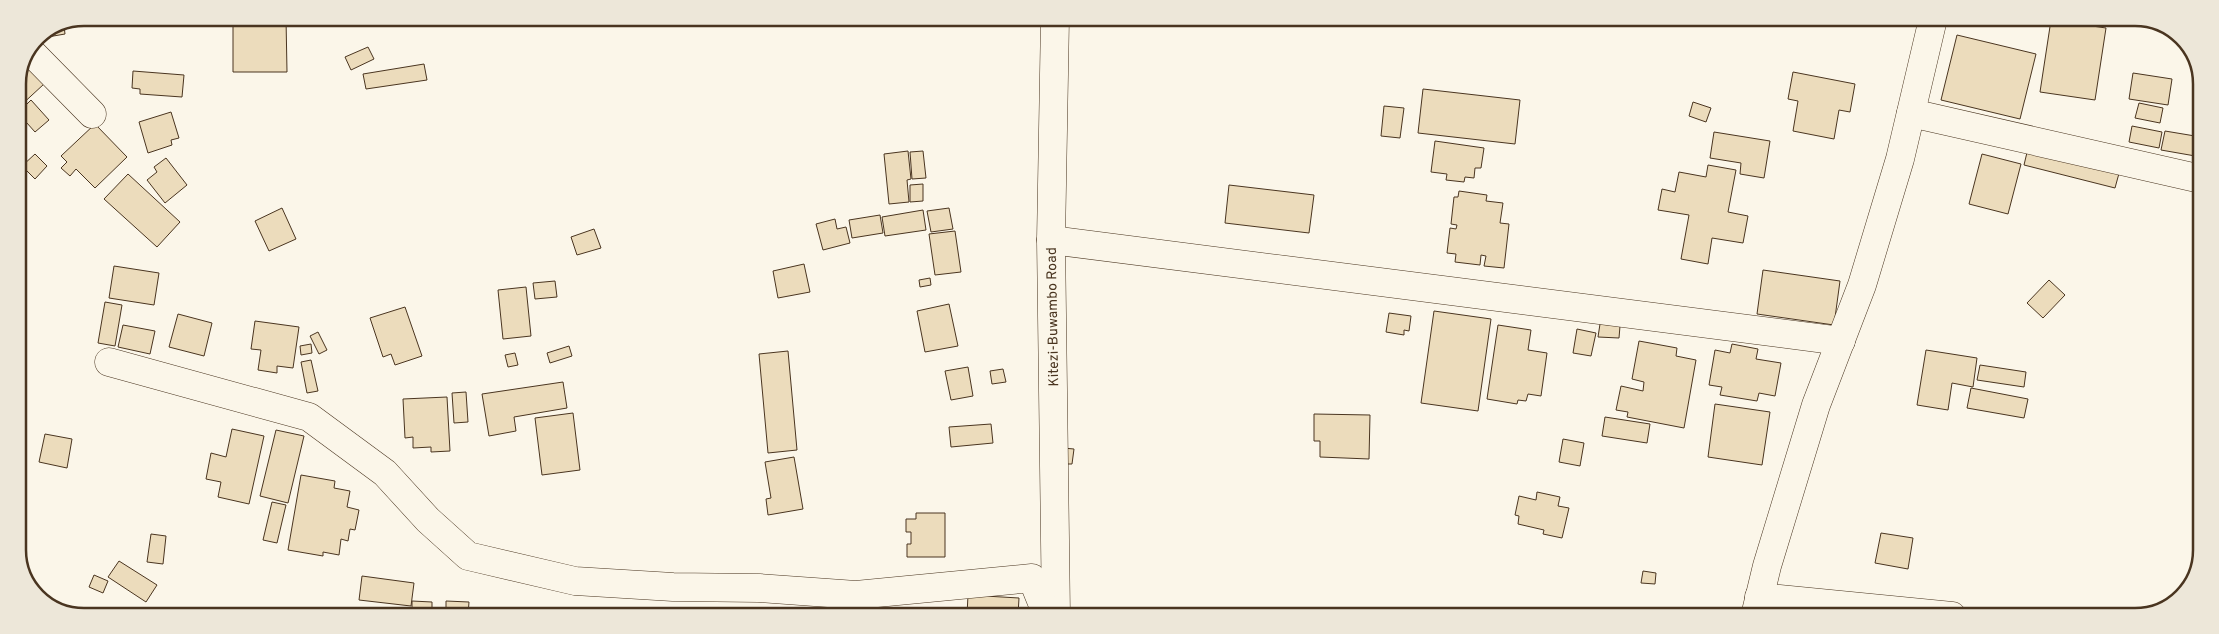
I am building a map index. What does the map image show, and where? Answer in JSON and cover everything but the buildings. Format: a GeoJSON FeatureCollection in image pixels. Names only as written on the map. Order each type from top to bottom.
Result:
{"type":"FeatureCollection","features":[{"type":"Feature","properties":{"kind":"street","name":"Kitezi-Buwambo Road"},"geometry":{"type":"LineString","coordinates":[[1055,26],[1051,240],[1056,608]]}},
{"type":"Feature","properties":{"kind":"street"},"geometry":{"type":"LineString","coordinates":[[1796,608],[1757,606],[1813,414],[1862,286],[1911,113],[1932,26]]}},
{"type":"Feature","properties":{"kind":"street"},"geometry":{"type":"LineString","coordinates":[[34,55],[92,114]]}},
{"type":"Feature","properties":{"kind":"street"},"geometry":{"type":"LineString","coordinates":[[1911,113],[2193,176]]}},
{"type":"Feature","properties":{"kind":"street"},"geometry":{"type":"LineString","coordinates":[[1051,240],[1841,341]]}},
{"type":"Feature","properties":{"kind":"street"},"geometry":{"type":"LineString","coordinates":[[109,362],[309,417],[385,473],[428,520],[468,556],[575,580],[673,587],[759,588],[856,595],[1032,578],[1044,608]]}}]}
